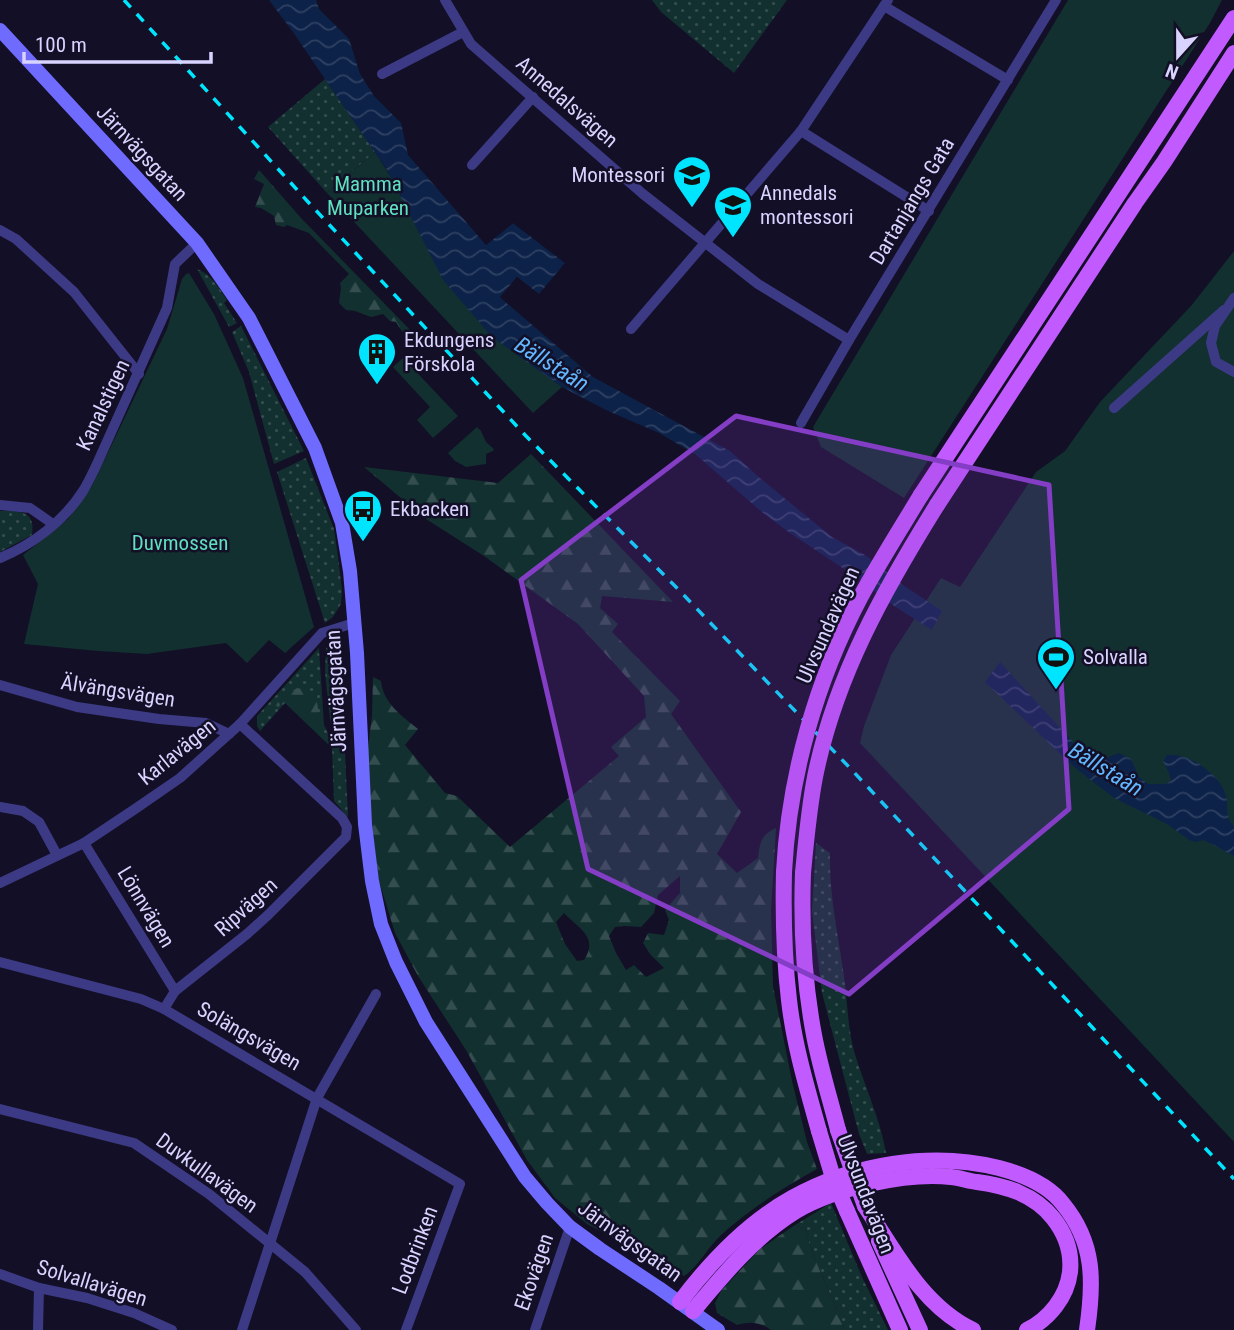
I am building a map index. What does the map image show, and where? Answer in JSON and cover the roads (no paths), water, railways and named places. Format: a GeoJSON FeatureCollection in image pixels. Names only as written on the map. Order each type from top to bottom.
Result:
{"type":"FeatureCollection","features":[{"type":"Feature","properties":{"kind":"main road","name":"Ulvsundavägen"},"geometry":{"type":"LineString","coordinates":[[900,1330],[834,1181],[804,1078],[789,1003],[785,957],[784,872],[790,814],[808,729],[825,676],[860,598],[885,553],[1233,19]]}},
{"type":"Feature","properties":{"kind":"main road","name":"Ulvsundavägen"},"geometry":{"type":"LineString","coordinates":[[920,1330],[865,1206],[838,1130],[814,1035],[807,988],[802,917],[803,873],[815,777],[823,744],[851,661],[901,562],[1234,53]]}},
{"type":"Feature","properties":{"kind":"main road"},"geometry":{"type":"LineString","coordinates":[[686,1307],[725,1249],[744,1230],[793,1197],[868,1169],[916,1161],[951,1161],[988,1166],[1030,1178],[1062,1201],[1087,1247],[1092,1273],[1087,1330]]}},
{"type":"Feature","properties":{"kind":"main road"},"geometry":{"type":"LineString","coordinates":[[686,1307],[743,1253],[797,1211],[835,1195],[883,1181],[950,1177],[1009,1188],[1023,1194],[1049,1213],[1065,1237],[1070,1250],[1071,1265],[1065,1290],[1047,1316],[1027,1330]]}},
{"type":"Feature","properties":{"kind":"main road"},"geometry":{"type":"LineString","coordinates":[[865,1206],[933,1303],[973,1330]]}},
{"type":"Feature","properties":{"kind":"street","name":"Annedalsvägen"},"geometry":{"type":"LineString","coordinates":[[445,0],[471,44],[643,194],[758,285],[849,340]]}},
{"type":"Feature","properties":{"kind":"street","name":"Dartanjangs Gata"},"geometry":{"type":"LineString","coordinates":[[801,423],[1056,0]]}},
{"type":"Feature","properties":{"kind":"street"},"geometry":{"type":"LineString","coordinates":[[631,329],[801,131],[886,3],[1008,80]]}},
{"type":"Feature","properties":{"kind":"street","name":"Järnvägsgatan"},"geometry":{"type":"LineString","coordinates":[[0,30],[197,243],[249,318],[316,448],[342,523],[350,571],[365,824],[372,881],[381,924],[426,1022],[525,1177],[547,1203],[570,1227],[600,1250],[718,1330]]}},
{"type":"Feature","properties":{"kind":"street"},"geometry":{"type":"LineString","coordinates":[[382,74],[463,32]]}},
{"type":"Feature","properties":{"kind":"street"},"geometry":{"type":"LineString","coordinates":[[471,165],[533,97]]}},
{"type":"Feature","properties":{"kind":"street"},"geometry":{"type":"LineString","coordinates":[[801,131],[929,211]]}},
{"type":"Feature","properties":{"kind":"street"},"geometry":{"type":"LineString","coordinates":[[0,230],[16,239],[74,292],[139,373]]}},
{"type":"Feature","properties":{"kind":"street","name":"Kanalstigen"},"geometry":{"type":"LineString","coordinates":[[0,558],[16,552],[35,539],[68,511],[83,491],[167,308],[175,264],[197,243]]}},
{"type":"Feature","properties":{"kind":"street"},"geometry":{"type":"LineString","coordinates":[[1114,408],[1234,298]]}},
{"type":"Feature","properties":{"kind":"street"},"geometry":{"type":"LineString","coordinates":[[1224,310],[1215,326],[1211,343],[1216,362],[1234,372]]}},
{"type":"Feature","properties":{"kind":"street"},"geometry":{"type":"LineString","coordinates":[[0,505],[30,508],[52,524]]}},
{"type":"Feature","properties":{"kind":"street","name":"Karlavägen"},"geometry":{"type":"LineString","coordinates":[[0,883],[84,843],[180,778],[240,724],[322,633],[354,623]]}},
{"type":"Feature","properties":{"kind":"street","name":"Älvängsvägen"},"geometry":{"type":"LineString","coordinates":[[0,685],[77,707],[206,723],[229,734]]}},
{"type":"Feature","properties":{"kind":"street","name":"Ripvägen"},"geometry":{"type":"LineString","coordinates":[[164,1009],[174,991],[268,915],[346,836],[347,827],[342,818],[240,724]]}},
{"type":"Feature","properties":{"kind":"street"},"geometry":{"type":"LineString","coordinates":[[0,807],[23,811],[38,822],[57,855]]}},
{"type":"Feature","properties":{"kind":"street","name":"Lönnvägen"},"geometry":{"type":"LineString","coordinates":[[84,843],[174,991]]}},
{"type":"Feature","properties":{"kind":"street","name":"Solängsvägen"},"geometry":{"type":"LineString","coordinates":[[0,962],[141,999],[164,1009],[460,1184]]}},
{"type":"Feature","properties":{"kind":"street"},"geometry":{"type":"LineString","coordinates":[[242,1330],[317,1098],[376,994]]}},
{"type":"Feature","properties":{"kind":"street","name":"Duvkullavägen"},"geometry":{"type":"LineString","coordinates":[[0,1109],[134,1143],[209,1194],[305,1272],[356,1330]]}},
{"type":"Feature","properties":{"kind":"street","name":"Lodbrinken"},"geometry":{"type":"LineString","coordinates":[[406,1330],[460,1184]]}},
{"type":"Feature","properties":{"kind":"street","name":"Ekovägen"},"geometry":{"type":"LineString","coordinates":[[535,1330],[570,1227]]}},
{"type":"Feature","properties":{"kind":"street","name":"Solvallavägen"},"geometry":{"type":"LineString","coordinates":[[0,1274],[39,1288],[87,1298],[134,1313],[173,1330]]}},
{"type":"Feature","properties":{"kind":"street"},"geometry":{"type":"LineString","coordinates":[[38,1330],[39,1288]]}},
{"type":"Feature","properties":{"kind":"water","name":"Bällstaån"},"geometry":{"type":"Polygon","coordinates":[[[269,0],[316,0],[319,9],[349,39],[360,74],[374,96],[401,123],[408,155],[486,245],[513,223],[566,263],[539,295],[517,277],[501,297],[509,305],[593,377],[730,451],[832,537],[865,555],[942,611],[932,630],[763,513],[695,454],[659,433],[562,387],[492,337],[443,280],[387,170],[269,0]]]}},
{"type":"Feature","properties":{"kind":"water","name":"Bällstaån"},"geometry":{"type":"Polygon","coordinates":[[[1000,662],[1085,755],[1092,759],[1103,759],[1119,753],[1131,759],[1139,777],[1148,784],[1165,784],[1171,781],[1163,761],[1167,755],[1185,757],[1203,766],[1218,780],[1226,796],[1228,816],[1234,828],[1234,856],[1204,840],[1189,840],[1167,824],[1114,798],[1074,767],[985,682],[1000,662]]]}},
{"type":"Feature","properties":{"kind":"railway"},"geometry":{"type":"LineString","coordinates":[[124,0],[526,436],[849,767],[1234,1179]]}},
{"type":"Feature","properties":{"kind":"place","name":"Montessori"},"geometry":{"type":"Point","coordinates":[692,209]}},
{"type":"Feature","properties":{"kind":"place","name":"Annedals montessori"},"geometry":{"type":"Point","coordinates":[733,239]}},
{"type":"Feature","properties":{"kind":"place","name":"Ekdungens Förskola"},"geometry":{"type":"Point","coordinates":[377,386]}},
{"type":"Feature","properties":{"kind":"place","name":"Ekbacken"},"geometry":{"type":"Point","coordinates":[363,543]}},
{"type":"Feature","properties":{"kind":"place","name":"Solvalla"},"geometry":{"type":"Point","coordinates":[1056,691]}},
{"type":"Feature","properties":{"kind":"park label","name":"Mamma Muparken"},"geometry":{"type":"Point","coordinates":[368,196]}},
{"type":"Feature","properties":{"kind":"park label","name":"Duvmossen"},"geometry":{"type":"Point","coordinates":[180,543]}}]}
